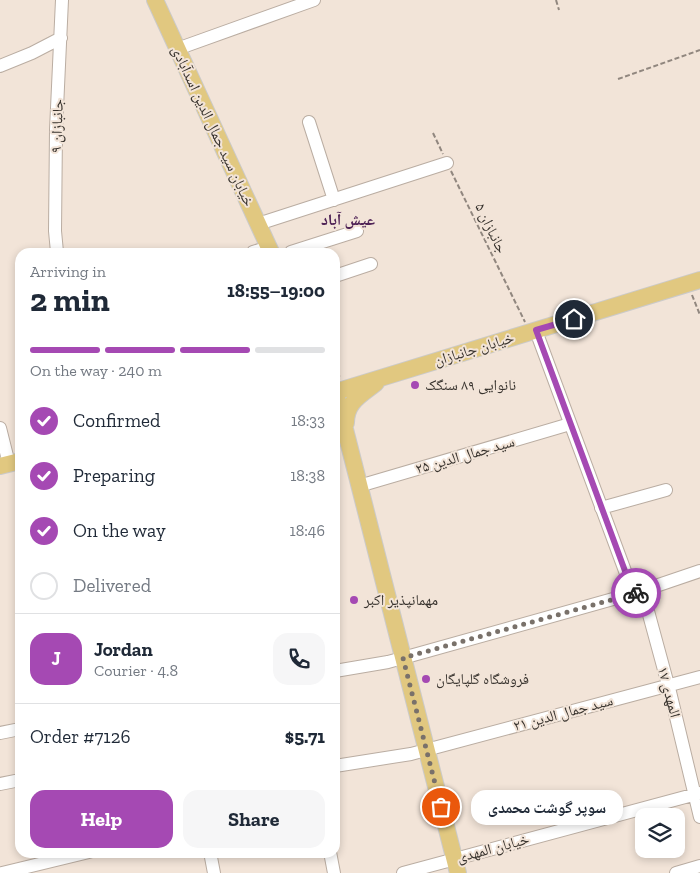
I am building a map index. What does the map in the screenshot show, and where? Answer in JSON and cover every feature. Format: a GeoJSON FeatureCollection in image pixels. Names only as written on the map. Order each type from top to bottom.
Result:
{"type":"FeatureCollection","features":[{"type":"Feature","properties":{"kind":"main road","name":"خیابان سید جمال الدین اسدآبادی"},"geometry":{"type":"LineString","coordinates":[[155,0],[258,224],[263,248]]}},
{"type":"Feature","properties":{"kind":"main road","name":"خیابان جانبازان"},"geometry":{"type":"LineString","coordinates":[[340,390],[694,282]]}},
{"type":"Feature","properties":{"kind":"main road"},"geometry":{"type":"LineString","coordinates":[[383,377],[352,402],[341,426],[359,486],[456,866]]}},
{"type":"Feature","properties":{"kind":"street","name":"جانبازان ۹"},"geometry":{"type":"LineString","coordinates":[[57,248],[55,231],[56,130],[62,0]]}},
{"type":"Feature","properties":{"kind":"street"},"geometry":{"type":"LineString","coordinates":[[177,49],[314,0]]}},
{"type":"Feature","properties":{"kind":"street"},"geometry":{"type":"LineString","coordinates":[[0,66],[32,53],[61,38]]}},
{"type":"Feature","properties":{"kind":"street"},"geometry":{"type":"LineString","coordinates":[[309,122],[334,200]]}},
{"type":"Feature","properties":{"kind":"street"},"geometry":{"type":"LineString","coordinates":[[258,224],[447,163]]}},
{"type":"Feature","properties":{"kind":"street"},"geometry":{"type":"LineString","coordinates":[[303,248],[357,231]]}},
{"type":"Feature","properties":{"kind":"street"},"geometry":{"type":"LineString","coordinates":[[340,274],[371,264]]}},
{"type":"Feature","properties":{"kind":"street","name":"المهدی ۱۷"},"geometry":{"type":"LineString","coordinates":[[533,331],[628,579],[644,600],[697,794],[700,817]]}},
{"type":"Feature","properties":{"kind":"street","name":"سید جمال الدین ۲۵"},"geometry":{"type":"LineString","coordinates":[[359,486],[570,424]]}},
{"type":"Feature","properties":{"kind":"street"},"geometry":{"type":"LineString","coordinates":[[0,428],[10,464]]}},
{"type":"Feature","properties":{"kind":"street"},"geometry":{"type":"LineString","coordinates":[[601,508],[666,490]]}},
{"type":"Feature","properties":{"kind":"street"},"geometry":{"type":"LineString","coordinates":[[340,671],[403,658],[638,592],[700,571]]}},
{"type":"Feature","properties":{"kind":"street","name":"سید جمال الدین ۲۱"},"geometry":{"type":"LineString","coordinates":[[340,765],[411,754],[700,677]]}},
{"type":"Feature","properties":{"kind":"street"},"geometry":{"type":"LineString","coordinates":[[0,733],[15,731]]}},
{"type":"Feature","properties":{"kind":"street"},"geometry":{"type":"LineString","coordinates":[[0,784],[15,781]]}},
{"type":"Feature","properties":{"kind":"street","name":"خیابان المهدی"},"geometry":{"type":"LineString","coordinates":[[402,873],[456,866],[697,794]]}},
{"type":"Feature","properties":{"kind":"street"},"geometry":{"type":"LineString","coordinates":[[2,873],[64,858]]}},
{"type":"Feature","properties":{"kind":"street"},"geometry":{"type":"LineString","coordinates":[[211,858],[214,873]]}},
{"type":"Feature","properties":{"kind":"street"},"geometry":{"type":"LineString","coordinates":[[331,858],[334,873]]}},
{"type":"Feature","properties":{"kind":"street"},"geometry":{"type":"LineString","coordinates":[[676,873],[700,866]]}},
{"type":"Feature","properties":{"kind":"path"},"geometry":{"type":"LineString","coordinates":[[556,0],[559,10]]}},
{"type":"Feature","properties":{"kind":"path"},"geometry":{"type":"LineString","coordinates":[[618,79],[700,50]]}},
{"type":"Feature","properties":{"kind":"path","name":"جانبازان ۵"},"geometry":{"type":"LineString","coordinates":[[433,133],[533,331]]}},
{"type":"Feature","properties":{"kind":"path"},"geometry":{"type":"LineString","coordinates":[[694,282],[700,316]]}},
{"type":"Feature","properties":{"kind":"way so far"},"geometry":{"type":"LineString","coordinates":[[441,807],[403,658],[636,593]]}},
{"type":"Feature","properties":{"kind":"place","name":"نانوایی ۸۹ سنگک"},"geometry":{"type":"Point","coordinates":[415,385]}},
{"type":"Feature","properties":{"kind":"place","name":"مهمانپذیر اکبر"},"geometry":{"type":"Point","coordinates":[354,600]}},
{"type":"Feature","properties":{"kind":"place","name":"فروشگاه گلپایگان"},"geometry":{"type":"Point","coordinates":[426,679]}},
{"type":"Feature","properties":{"kind":"place","name":"سوپر گوشت محمدی"},"geometry":{"type":"Point","coordinates":[441,807]}},
{"type":"Feature","properties":{"kind":"district","name":"عیش آباد"},"geometry":{"type":"Point","coordinates":[348,219]}},
{"type":"Feature","properties":{"kind":"route"},"geometry":{"type":"LineString","coordinates":[[574,319],[536,330],[628,579],[638,592],[636,593]]}}]}
